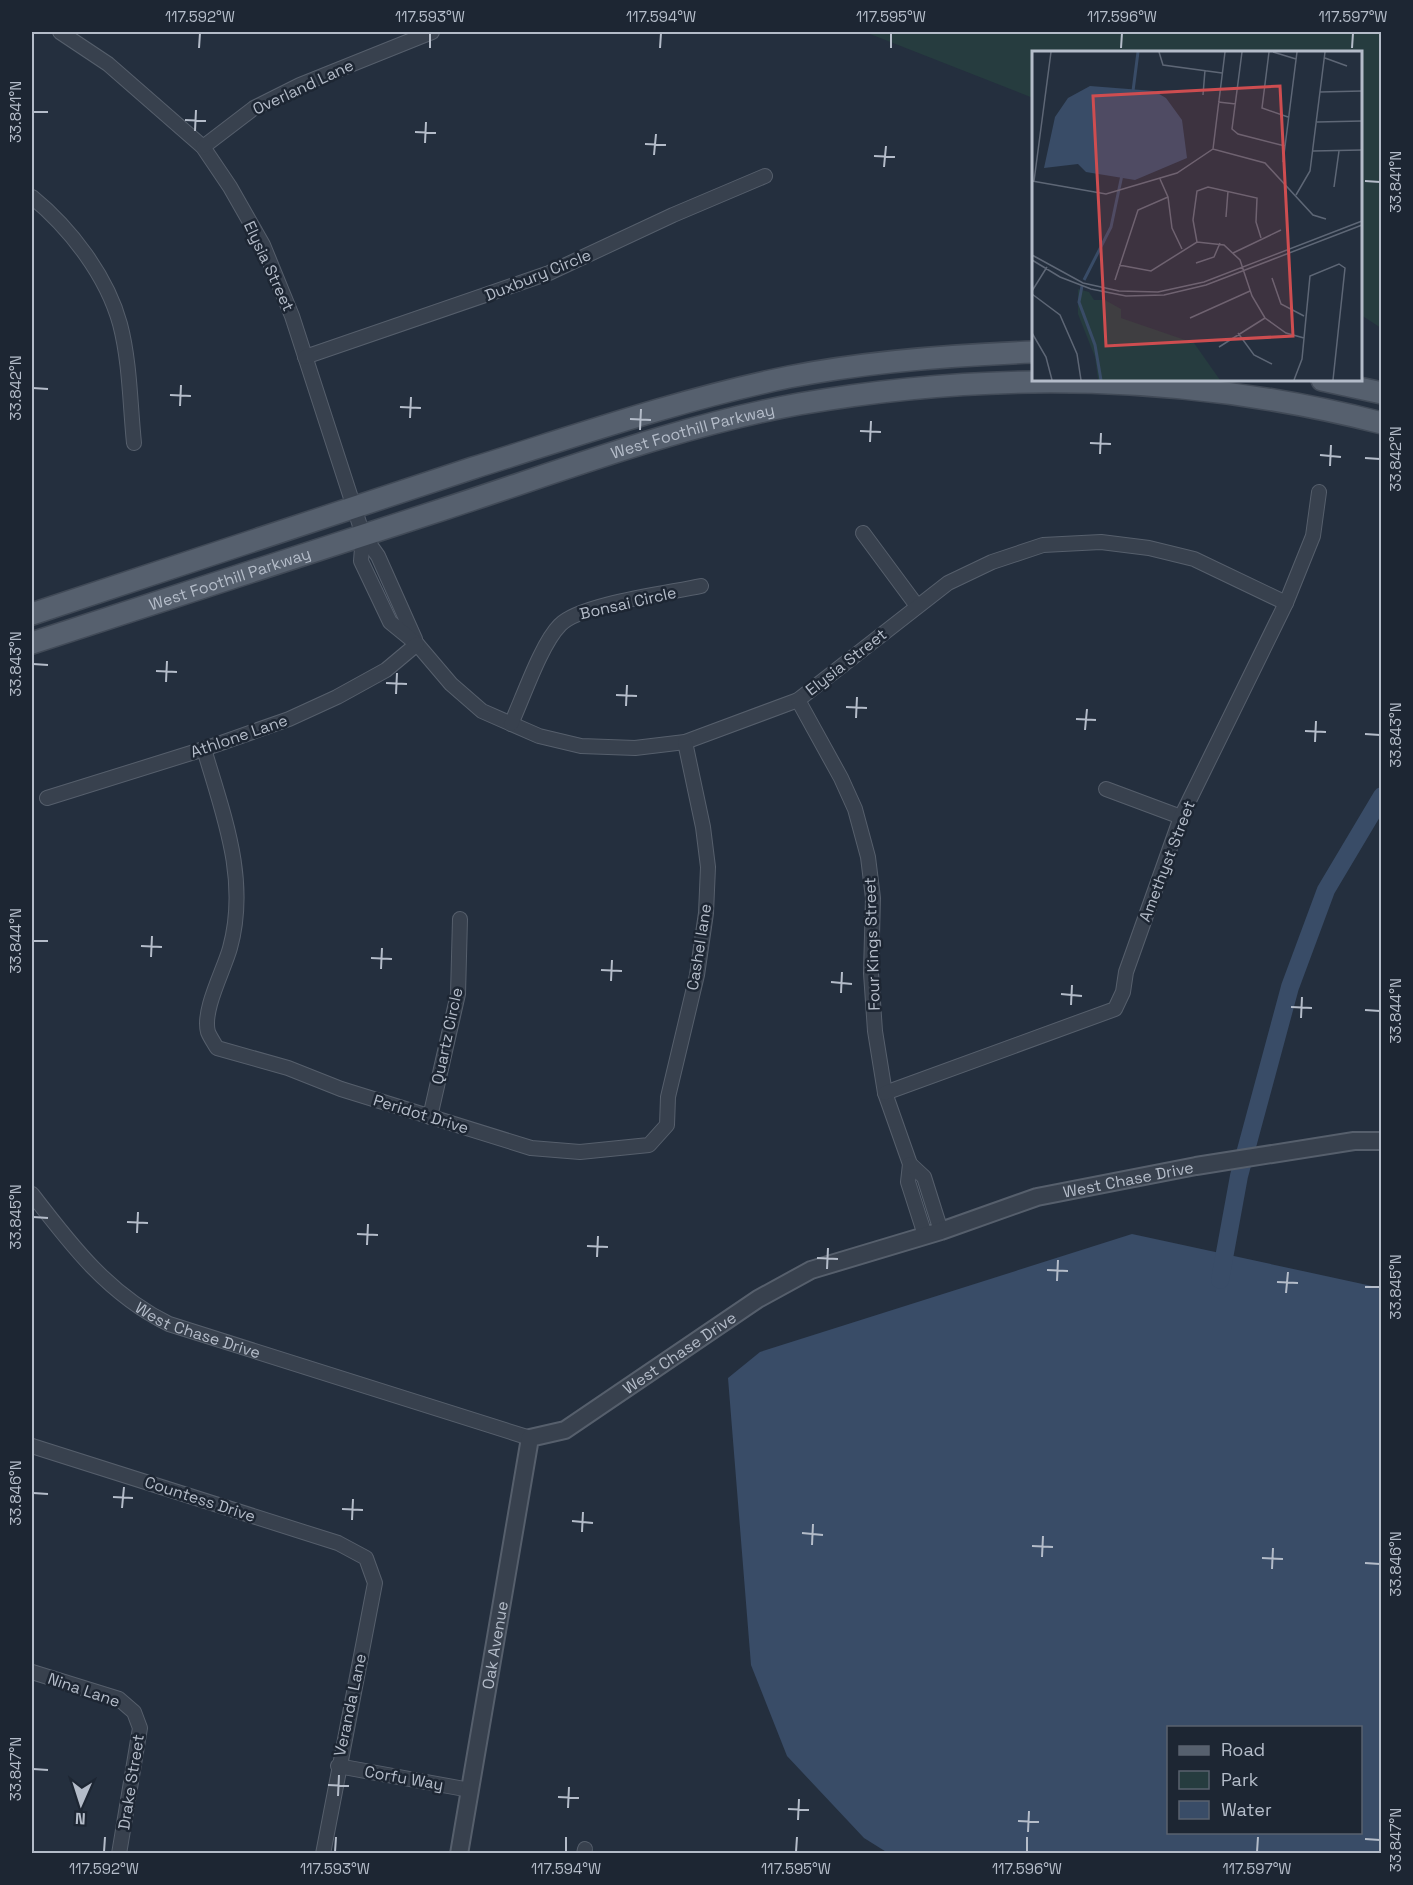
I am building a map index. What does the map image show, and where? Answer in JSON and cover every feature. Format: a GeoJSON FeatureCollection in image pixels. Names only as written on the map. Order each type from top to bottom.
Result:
{"type":"FeatureCollection","features":[{"type":"Feature","properties":{"kind":"main road","name":"West Foothill Parkway"},"geometry":{"type":"LineString","coordinates":[[32,614],[353,508],[715,393],[792,377],[874,364],[957,355],[1032,352]]}},
{"type":"Feature","properties":{"kind":"main road","name":"West Foothill Parkway"},"geometry":{"type":"LineString","coordinates":[[32,644],[648,442],[797,405],[887,391],[1001,381],[1107,382],[1234,393],[1382,423]]}},
{"type":"Feature","properties":{"kind":"main road"},"geometry":{"type":"LineString","coordinates":[[1327,381],[1382,393]]}},
{"type":"Feature","properties":{"kind":"street","name":"Elysia Street"},"geometry":{"type":"LineString","coordinates":[[60,32],[108,64],[202,147],[263,245],[292,316],[363,535],[361,561],[372,589],[390,622],[417,644],[451,684],[482,711],[538,736],[581,746],[635,748],[685,742],[798,700],[948,583],[1002,559],[1043,545],[1101,542],[1149,548],[1194,559],[1286,603]]}},
{"type":"Feature","properties":{"kind":"street","name":"Overland Lane"},"geometry":{"type":"LineString","coordinates":[[202,147],[254,108],[408,36],[432,32]]}},
{"type":"Feature","properties":{"kind":"street","name":"Duxbury Circle"},"geometry":{"type":"LineString","coordinates":[[305,357],[549,273],[673,215],[765,176]]}},
{"type":"Feature","properties":{"kind":"street"},"geometry":{"type":"LineString","coordinates":[[32,197],[78,242],[120,323],[128,370],[134,443]]}},
{"type":"Feature","properties":{"kind":"street","name":"Amethyst Street"},"geometry":{"type":"LineString","coordinates":[[885,1093],[1115,1009],[1123,992],[1126,972],[1181,817],[1286,603],[1314,536],[1319,492]]}},
{"type":"Feature","properties":{"kind":"street"},"geometry":{"type":"LineString","coordinates":[[863,533],[917,606]]}},
{"type":"Feature","properties":{"kind":"street","name":"Bonsai Circle"},"geometry":{"type":"LineString","coordinates":[[511,724],[550,638],[561,624],[579,612],[701,586]]}},
{"type":"Feature","properties":{"kind":"street","name":"Athlone Lane"},"geometry":{"type":"LineString","coordinates":[[47,798],[204,749],[289,719],[337,697],[386,670],[417,644]]}},
{"type":"Feature","properties":{"kind":"street","name":"Four Kings Street"},"geometry":{"type":"LineString","coordinates":[[798,700],[841,778],[855,809],[868,857],[873,898],[871,973],[875,1031],[885,1093],[910,1164],[908,1182],[933,1233]]}},
{"type":"Feature","properties":{"kind":"street","name":"Cashel lane"},"geometry":{"type":"LineString","coordinates":[[649,1145],[667,1125],[668,1096],[697,975],[706,914],[708,867],[703,827],[685,742]]}},
{"type":"Feature","properties":{"kind":"street","name":"Peridot Drive"},"geometry":{"type":"LineString","coordinates":[[204,749],[230,834],[237,872],[231,946],[210,1008],[208,1031],[217,1048],[288,1068],[341,1089],[531,1148],[580,1152],[649,1145]]}},
{"type":"Feature","properties":{"kind":"street"},"geometry":{"type":"LineString","coordinates":[[1106,789],[1181,817]]}},
{"type":"Feature","properties":{"kind":"street","name":"Quartz Circle"},"geometry":{"type":"LineString","coordinates":[[430,1117],[458,994],[460,919]]}},
{"type":"Feature","properties":{"kind":"street","name":"West Chase Drive"},"geometry":{"type":"LineString","coordinates":[[32,1194],[113,1290],[140,1310],[169,1324],[530,1438],[565,1430],[783,1283],[811,1269],[933,1233],[1037,1197],[1140,1176],[1354,1141],[1382,1142]]}},
{"type":"Feature","properties":{"kind":"street","name":"Oak Avenue"},"geometry":{"type":"LineString","coordinates":[[459,1854],[530,1438]]}},
{"type":"Feature","properties":{"kind":"street","name":"Countess Drive"},"geometry":{"type":"LineString","coordinates":[[32,1446],[338,1543],[366,1558]]}},
{"type":"Feature","properties":{"kind":"street","name":"Veranda Lane"},"geometry":{"type":"LineString","coordinates":[[323,1854],[338,1766],[375,1583],[366,1558]]}},
{"type":"Feature","properties":{"kind":"street","name":"Nina Lane"},"geometry":{"type":"LineString","coordinates":[[32,1672],[119,1699],[134,1712]]}},
{"type":"Feature","properties":{"kind":"street","name":"Drake Street"},"geometry":{"type":"LineString","coordinates":[[119,1854],[140,1728],[134,1712]]}},
{"type":"Feature","properties":{"kind":"street","name":"Corfu Way"},"geometry":{"type":"LineString","coordinates":[[338,1766],[470,1790]]}},
{"type":"Feature","properties":{"kind":"green space"},"geometry":{"type":"Polygon","coordinates":[[[865,32],[1381,32],[1381,328],[1362,316],[1362,51],[1032,51],[1032,98],[865,32]]]}},
{"type":"Feature","properties":{"kind":"water"},"geometry":{"type":"Polygon","coordinates":[[[1132,1234],[1381,1288],[1381,1853],[888,1853],[864,1838],[787,1756],[751,1665],[728,1378],[760,1352],[1132,1234]]]}},
{"type":"Feature","properties":{"kind":"waterway"},"geometry":{"type":"LineString","coordinates":[[1220,1280],[1239,1176],[1290,987],[1326,890],[1382,796]]}}]}
